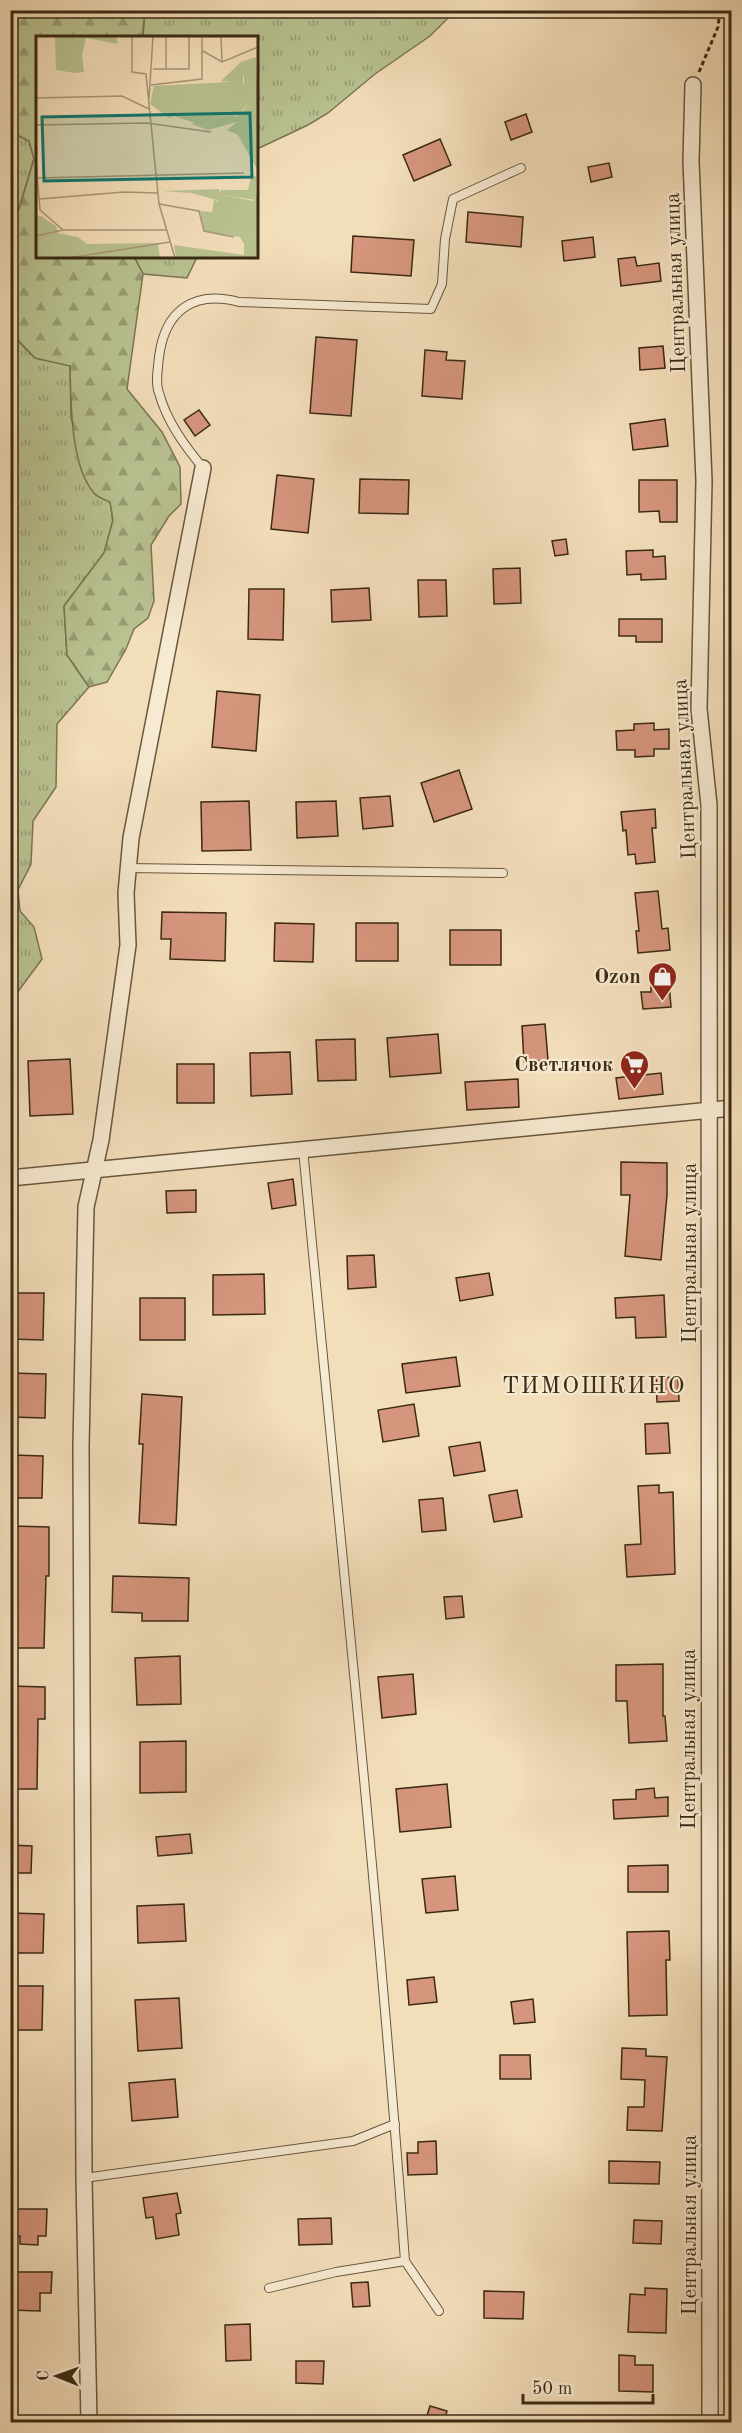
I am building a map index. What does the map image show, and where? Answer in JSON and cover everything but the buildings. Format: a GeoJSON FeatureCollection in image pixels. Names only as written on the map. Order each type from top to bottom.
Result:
{"type":"FeatureCollection","features":[{"type":"Feature","properties":{"kind":"street","name":"Центральная улица"},"geometry":{"type":"LineString","coordinates":[[693,85],[691,161],[704,481],[699,709],[710,805],[710,2422]]}},
{"type":"Feature","properties":{"kind":"street"},"geometry":{"type":"LineString","coordinates":[[89,2422],[84,2178],[81,1446],[86,1207],[101,1140],[128,945],[126,893],[131,838],[203,468]]}},
{"type":"Feature","properties":{"kind":"street"},"geometry":{"type":"LineString","coordinates":[[10,1178],[732,1108]]}},
{"type":"Feature","properties":{"kind":"lane"},"geometry":{"type":"LineString","coordinates":[[203,468],[179,437],[158,392],[161,340],[170,323],[183,308],[200,298],[219,297],[239,302],[272,304],[431,309],[442,284],[445,239],[453,199],[521,168]]}},
{"type":"Feature","properties":{"kind":"lane"},"geometry":{"type":"LineString","coordinates":[[127,868],[503,873]]}},
{"type":"Feature","properties":{"kind":"lane"},"geometry":{"type":"LineString","coordinates":[[303,1148],[359,1750],[374,1867],[405,2261],[439,2311]]}},
{"type":"Feature","properties":{"kind":"lane"},"geometry":{"type":"LineString","coordinates":[[84,2178],[353,2141],[394,2124]]}},
{"type":"Feature","properties":{"kind":"lane"},"geometry":{"type":"LineString","coordinates":[[269,2288],[336,2272],[405,2261]]}},
{"type":"Feature","properties":{"kind":"path"},"geometry":{"type":"LineString","coordinates":[[693,85],[718,27],[720,10]]}},
{"type":"Feature","properties":{"kind":"green space"},"geometry":{"type":"Polygon","coordinates":[[[10,11],[145,11],[142,36],[36,36],[36,258],[135,258],[143,274],[127,389],[162,432],[180,467],[181,504],[169,516],[151,545],[154,601],[148,618],[134,629],[126,649],[107,682],[89,687],[67,655],[64,606],[104,553],[113,520],[110,502],[94,493],[80,467],[73,432],[70,366],[35,358],[11,333],[11,224],[19,209],[34,159],[29,141],[11,132],[10,11]]]}},
{"type":"Feature","properties":{"kind":"green space"},"geometry":{"type":"Polygon","coordinates":[[[145,11],[455,11],[430,36],[375,74],[328,113],[258,149],[258,36],[143,36],[145,11]]]}},
{"type":"Feature","properties":{"kind":"green space"},"geometry":{"type":"Polygon","coordinates":[[[11,132],[29,141],[34,158],[19,209],[11,224],[11,132]]]}},
{"type":"Feature","properties":{"kind":"green space"},"geometry":{"type":"Polygon","coordinates":[[[135,258],[197,258],[187,278],[143,274],[135,258]]]}},
{"type":"Feature","properties":{"kind":"green space"},"geometry":{"type":"Polygon","coordinates":[[[10,333],[35,358],[70,365],[71,418],[94,493],[110,502],[113,520],[104,553],[64,606],[67,655],[89,687],[57,724],[56,787],[33,821],[31,864],[18,890],[20,911],[34,927],[42,959],[17,993],[11,996],[10,333]]]}},
{"type":"Feature","properties":{"kind":"place","name":"Ozon"},"geometry":{"type":"Point","coordinates":[662,1002]}},
{"type":"Feature","properties":{"kind":"place","name":"Светлячок"},"geometry":{"type":"Point","coordinates":[634,1090]}},
{"type":"Feature","properties":{"kind":"district","name":"ТИМОШКИНО"},"geometry":{"type":"Point","coordinates":[594,1385]}}]}
